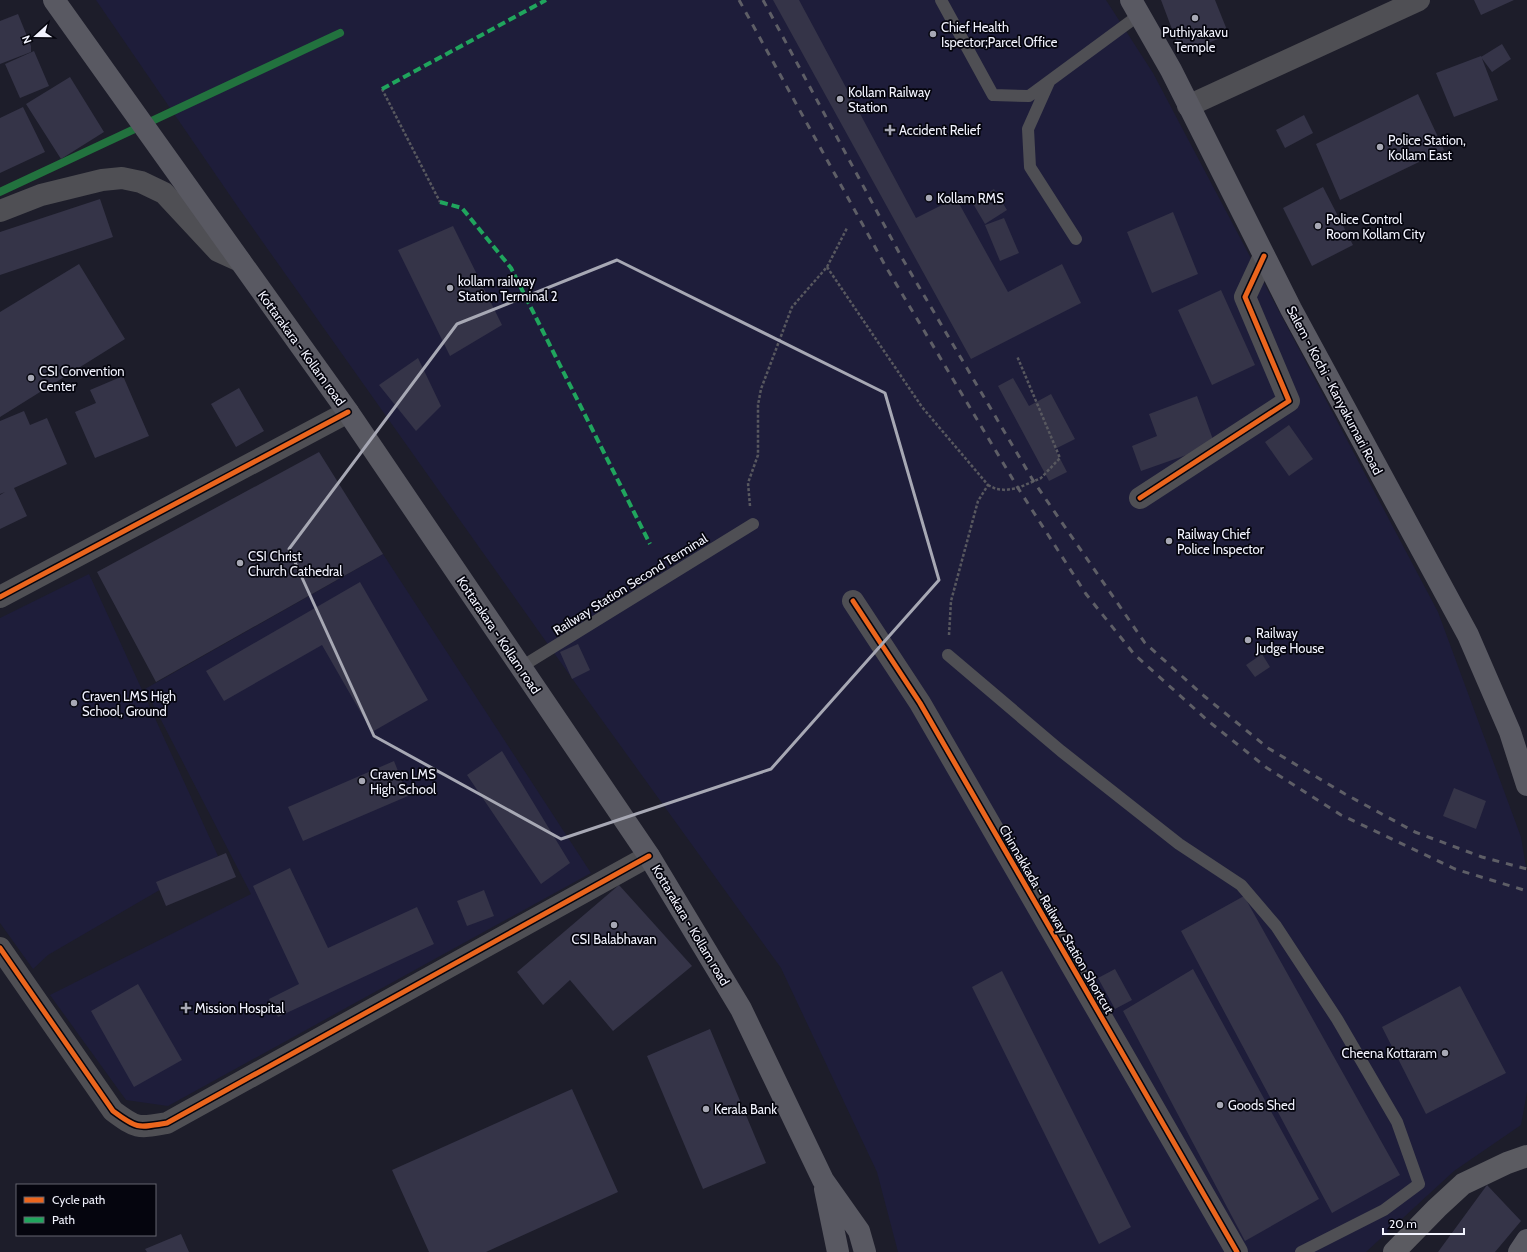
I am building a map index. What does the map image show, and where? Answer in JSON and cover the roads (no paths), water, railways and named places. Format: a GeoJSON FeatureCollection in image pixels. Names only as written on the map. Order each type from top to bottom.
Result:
{"type":"FeatureCollection","features":[{"type":"Feature","properties":{"kind":"main road","name":"Kottarakara - Kollam road"},"geometry":{"type":"LineString","coordinates":[[54,0],[348,412],[649,856],[741,1009],[823,1180]]}},
{"type":"Feature","properties":{"kind":"main road","name":"Salem - Kochi - Kanyakumari Road"},"geometry":{"type":"LineString","coordinates":[[1135,7],[1171,70],[1264,256],[1468,635],[1510,732],[1527,785]]}},
{"type":"Feature","properties":{"kind":"main road"},"geometry":{"type":"LineString","coordinates":[[1394,1252],[1463,1184],[1507,1163],[1527,1156]]}},
{"type":"Feature","properties":{"kind":"main road"},"geometry":{"type":"LineString","coordinates":[[823,1180],[838,1252]]}},
{"type":"Feature","properties":{"kind":"main road"},"geometry":{"type":"LineString","coordinates":[[823,1180],[859,1231],[864,1252]]}},
{"type":"Feature","properties":{"kind":"main road"},"geometry":{"type":"LineString","coordinates":[[1519,1252],[1527,1240]]}},
{"type":"Feature","properties":{"kind":"street"},"geometry":{"type":"LineString","coordinates":[[1188,106],[1419,0]]}},
{"type":"Feature","properties":{"kind":"street"},"geometry":{"type":"LineString","coordinates":[[0,211],[41,194],[102,180],[122,178],[141,182],[164,193],[218,251],[240,261]]}},
{"type":"Feature","properties":{"kind":"street"},"geometry":{"type":"LineString","coordinates":[[1140,498],[1289,401],[1245,297],[1264,256]]}},
{"type":"Feature","properties":{"kind":"street"},"geometry":{"type":"LineString","coordinates":[[0,597],[348,412]]}},
{"type":"Feature","properties":{"kind":"street","name":"Chinnakkada - Railway Station Shortcut"},"geometry":{"type":"LineString","coordinates":[[853,601],[920,703],[1237,1252]]}},
{"type":"Feature","properties":{"kind":"street"},"geometry":{"type":"LineString","coordinates":[[0,948],[113,1111],[130,1123],[144,1127],[167,1123],[649,856]]}},
{"type":"Feature","properties":{"kind":"lane"},"geometry":{"type":"LineString","coordinates":[[941,0],[993,95],[1029,96],[1050,81],[1135,7]]}},
{"type":"Feature","properties":{"kind":"lane"},"geometry":{"type":"LineString","coordinates":[[1050,81],[1028,128],[1030,167],[1076,239]]}},
{"type":"Feature","properties":{"kind":"lane","name":"Railway Station Second Terminal"},"geometry":{"type":"LineString","coordinates":[[521,667],[753,524]]}},
{"type":"Feature","properties":{"kind":"lane"},"geometry":{"type":"LineString","coordinates":[[948,656],[1061,751],[1179,844],[1241,885],[1276,926],[1341,1026],[1397,1122],[1419,1184],[1384,1210],[1301,1252]]}},
{"type":"Feature","properties":{"kind":"waterway"},"geometry":{"type":"LineString","coordinates":[[0,192],[340,33]]}},
{"type":"Feature","properties":{"kind":"railway"},"geometry":{"type":"LineString","coordinates":[[739,0],[886,267],[1018,488],[1086,594],[1134,654],[1207,720],[1267,768],[1341,815],[1455,869],[1527,891]]}},
{"type":"Feature","properties":{"kind":"railway"},"geometry":{"type":"LineString","coordinates":[[763,0],[902,258],[1034,482],[1145,643],[1204,696],[1268,748],[1345,794],[1415,832],[1482,857],[1527,869]]}},
{"type":"Feature","properties":{"kind":"place","name":"Puthiyakavu Temple"},"geometry":{"type":"Point","coordinates":[1195,18]}},
{"type":"Feature","properties":{"kind":"place","name":"Chief Health Ispector;Parcel Office"},"geometry":{"type":"Point","coordinates":[933,34]}},
{"type":"Feature","properties":{"kind":"place","name":"Kollam Railway Station"},"geometry":{"type":"Point","coordinates":[840,99]}},
{"type":"Feature","properties":{"kind":"place","name":"Accident Relief"},"geometry":{"type":"Point","coordinates":[890,130]}},
{"type":"Feature","properties":{"kind":"place","name":"Police Station, Kollam East"},"geometry":{"type":"Point","coordinates":[1380,147]}},
{"type":"Feature","properties":{"kind":"place","name":"Kollam RMS"},"geometry":{"type":"Point","coordinates":[929,198]}},
{"type":"Feature","properties":{"kind":"place","name":"Police Control Room Kollam City"},"geometry":{"type":"Point","coordinates":[1318,226]}},
{"type":"Feature","properties":{"kind":"place","name":"kollam railway Station Terminal 2"},"geometry":{"type":"Point","coordinates":[450,288]}},
{"type":"Feature","properties":{"kind":"place","name":"CSI Convention Center"},"geometry":{"type":"Point","coordinates":[31,378]}},
{"type":"Feature","properties":{"kind":"place","name":"Railway Chief Police Inspector"},"geometry":{"type":"Point","coordinates":[1169,541]}},
{"type":"Feature","properties":{"kind":"place","name":"CSI Christ Church Cathedral"},"geometry":{"type":"Point","coordinates":[240,563]}},
{"type":"Feature","properties":{"kind":"place","name":"Railway Judge House"},"geometry":{"type":"Point","coordinates":[1248,640]}},
{"type":"Feature","properties":{"kind":"place","name":"Craven LMS High School, Ground"},"geometry":{"type":"Point","coordinates":[74,703]}},
{"type":"Feature","properties":{"kind":"place","name":"Craven LMS High School"},"geometry":{"type":"Point","coordinates":[362,781]}},
{"type":"Feature","properties":{"kind":"place","name":"CSI Balabhavan"},"geometry":{"type":"Point","coordinates":[614,925]}},
{"type":"Feature","properties":{"kind":"place","name":"Mission Hospital"},"geometry":{"type":"Point","coordinates":[186,1008]}},
{"type":"Feature","properties":{"kind":"place","name":"Cheena Kottaram"},"geometry":{"type":"Point","coordinates":[1445,1053]}},
{"type":"Feature","properties":{"kind":"place","name":"Goods Shed"},"geometry":{"type":"Point","coordinates":[1220,1105]}},
{"type":"Feature","properties":{"kind":"place","name":"Kerala Bank"},"geometry":{"type":"Point","coordinates":[706,1109]}}]}
